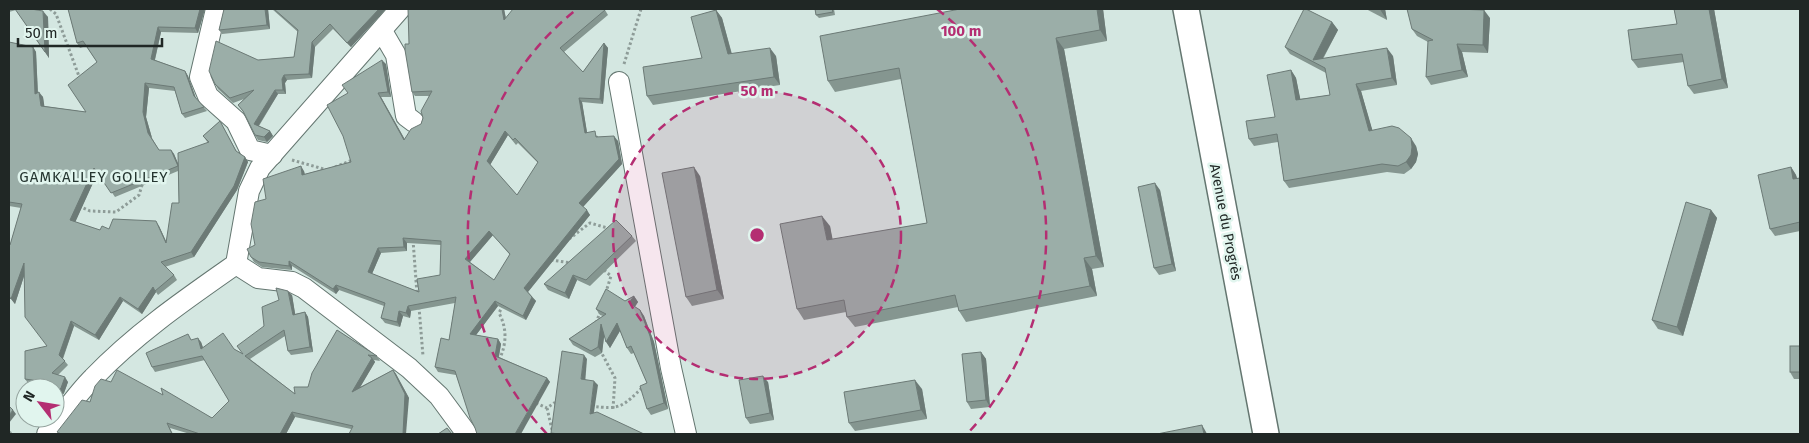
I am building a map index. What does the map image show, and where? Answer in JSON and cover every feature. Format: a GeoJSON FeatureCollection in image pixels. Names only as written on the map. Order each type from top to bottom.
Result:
{"type":"FeatureCollection","features":[{"type":"Feature","properties":{"kind":"street"},"geometry":{"type":"LineString","coordinates":[[216,9],[202,60],[200,77],[202,85],[208,96],[236,121],[250,150],[272,155]]}},
{"type":"Feature","properties":{"kind":"street"},"geometry":{"type":"LineString","coordinates":[[47,434],[92,379],[114,357],[170,310],[236,264],[249,191],[260,168],[400,9]]}},
{"type":"Feature","properties":{"kind":"street","name":"Avenue du Progrès"},"geometry":{"type":"LineString","coordinates":[[1186,9],[1266,434]]}},
{"type":"Feature","properties":{"kind":"street"},"geometry":{"type":"LineString","coordinates":[[382,31],[396,55],[406,116],[414,122]]}},
{"type":"Feature","properties":{"kind":"street"},"geometry":{"type":"LineString","coordinates":[[619,82],[671,368],[686,434]]}},
{"type":"Feature","properties":{"kind":"street"},"geometry":{"type":"LineString","coordinates":[[236,264],[258,278],[298,283],[409,368],[439,396],[467,434]]}},
{"type":"Feature","properties":{"kind":"path"},"geometry":{"type":"LineString","coordinates":[[50,9],[56,14],[84,85]]}},
{"type":"Feature","properties":{"kind":"path"},"geometry":{"type":"LineString","coordinates":[[619,82],[641,9]]}},
{"type":"Feature","properties":{"kind":"path"},"geometry":{"type":"LineString","coordinates":[[272,155],[326,170],[361,157]]}},
{"type":"Feature","properties":{"kind":"path"},"geometry":{"type":"LineString","coordinates":[[74,204],[90,211],[116,212],[139,195],[142,189],[142,178]]}},
{"type":"Feature","properties":{"kind":"path"},"geometry":{"type":"LineString","coordinates":[[567,241],[590,223],[611,229]]}},
{"type":"Feature","properties":{"kind":"path"},"geometry":{"type":"LineString","coordinates":[[412,239],[426,384]]}},
{"type":"Feature","properties":{"kind":"path"},"geometry":{"type":"LineString","coordinates":[[543,259],[580,263]]}},
{"type":"Feature","properties":{"kind":"path"},"geometry":{"type":"LineString","coordinates":[[599,265],[611,276],[606,293]]}},
{"type":"Feature","properties":{"kind":"path"},"geometry":{"type":"LineString","coordinates":[[496,368],[504,350],[505,324],[499,313],[508,298]]}},
{"type":"Feature","properties":{"kind":"path"},"geometry":{"type":"LineString","coordinates":[[594,330],[604,302]]}},
{"type":"Feature","properties":{"kind":"path"},"geometry":{"type":"LineString","coordinates":[[599,345],[615,378],[613,409]]}},
{"type":"Feature","properties":{"kind":"path"},"geometry":{"type":"LineString","coordinates":[[588,406],[613,409],[631,399],[648,382],[671,368]]}},
{"type":"Feature","properties":{"kind":"path"},"geometry":{"type":"LineString","coordinates":[[530,400],[547,408]]}},
{"type":"Feature","properties":{"kind":"path"},"geometry":{"type":"LineString","coordinates":[[547,408],[554,403],[563,403]]}},
{"type":"Feature","properties":{"kind":"path"},"geometry":{"type":"LineString","coordinates":[[547,408],[553,434]]}},
{"type":"Feature","properties":{"kind":"building"},"geometry":{"type":"Polygon","coordinates":[[[15,9],[43,11],[45,52],[15,9]]]}},
{"type":"Feature","properties":{"kind":"building"},"geometry":{"type":"Polygon","coordinates":[[[68,9],[200,9],[195,28],[158,27],[151,59],[185,71],[194,96],[204,107],[182,114],[174,87],[145,83],[143,112],[148,133],[159,150],[171,150],[178,166],[111,193],[94,168],[70,220],[100,230],[102,226],[109,229],[113,219],[156,221],[166,243],[172,203],[179,203],[178,153],[209,142],[203,136],[220,121],[236,151],[245,157],[234,186],[191,252],[161,262],[174,275],[155,291],[153,287],[138,309],[120,297],[95,335],[71,321],[59,355],[65,361],[52,373],[65,378],[25,378],[25,351],[47,346],[25,317],[24,263],[11,299],[9,296],[9,244],[22,204],[9,202],[9,42],[33,47],[35,94],[39,92],[41,106],[86,112],[68,85],[97,62],[83,41],[77,43],[68,9]]]}},
{"type":"Feature","properties":{"kind":"building"},"geometry":{"type":"Polygon","coordinates":[[[224,9],[265,9],[267,25],[219,30],[224,9]]]}},
{"type":"Feature","properties":{"kind":"building"},"geometry":{"type":"Polygon","coordinates":[[[274,9],[379,9],[347,43],[330,24],[312,42],[309,74],[284,75],[282,79],[283,90],[275,90],[254,124],[270,131],[264,137],[255,135],[238,105],[254,90],[230,98],[215,84],[209,71],[216,41],[258,60],[294,57],[298,30],[274,9]]]}},
{"type":"Feature","properties":{"kind":"building"},"geometry":{"type":"Polygon","coordinates":[[[408,9],[502,9],[504,20],[513,9],[605,10],[560,48],[583,72],[604,43],[600,99],[579,98],[585,133],[595,131],[596,137],[614,136],[619,159],[579,203],[587,210],[524,288],[532,297],[523,316],[495,301],[470,334],[498,339],[495,356],[547,378],[515,434],[477,434],[455,371],[435,367],[441,338],[449,340],[456,297],[408,306],[406,313],[399,311],[397,322],[381,318],[385,303],[336,285],[333,289],[289,261],[289,266],[259,262],[251,257],[247,249],[255,245],[251,224],[255,202],[266,199],[263,179],[301,166],[302,175],[351,162],[343,136],[327,105],[348,93],[342,85],[382,60],[388,92],[378,93],[404,140],[411,129],[421,124],[423,118],[421,111],[432,91],[412,92],[405,50],[405,44],[409,44],[408,9]],[[505,131],[487,161],[517,195],[538,162],[515,138],[513,140],[505,131]],[[489,231],[465,259],[494,280],[510,254],[489,231]],[[403,238],[404,247],[378,248],[368,272],[419,292],[417,279],[440,275],[441,241],[403,238]]]}},
{"type":"Feature","properties":{"kind":"building"},"geometry":{"type":"Polygon","coordinates":[[[815,9],[832,9],[833,12],[816,15],[815,9]]]}},
{"type":"Feature","properties":{"kind":"building"},"geometry":{"type":"Polygon","coordinates":[[[960,9],[1097,9],[1100,30],[1056,38],[1096,256],[1084,258],[1090,286],[959,311],[955,295],[847,317],[844,300],[797,309],[780,224],[822,216],[827,240],[927,223],[899,68],[828,81],[820,36],[960,9]]]}},
{"type":"Feature","properties":{"kind":"building"},"geometry":{"type":"Polygon","coordinates":[[[1304,9],[1332,22],[1313,60],[1387,48],[1392,78],[1356,84],[1369,131],[1392,126],[1399,128],[1411,138],[1411,155],[1406,162],[1398,166],[1382,164],[1284,181],[1277,134],[1249,139],[1246,121],[1275,117],[1267,75],[1291,70],[1296,100],[1330,95],[1325,68],[1285,47],[1304,9]]]}},
{"type":"Feature","properties":{"kind":"building"},"geometry":{"type":"Polygon","coordinates":[[[1407,9],[1484,10],[1483,45],[1457,44],[1462,70],[1426,77],[1428,41],[1433,40],[1412,29],[1407,9]]]}},
{"type":"Feature","properties":{"kind":"building"},"geometry":{"type":"Polygon","coordinates":[[[1674,9],[1709,9],[1722,79],[1688,86],[1682,54],[1632,60],[1628,30],[1677,24],[1674,9]]]}},
{"type":"Feature","properties":{"kind":"building"},"geometry":{"type":"Polygon","coordinates":[[[716,10],[728,54],[770,48],[774,77],[647,96],[643,67],[702,58],[691,17],[716,10]]]}},
{"type":"Feature","properties":{"kind":"building"},"geometry":{"type":"Polygon","coordinates":[[[694,167],[717,290],[686,297],[662,173],[694,167]]]}},
{"type":"Feature","properties":{"kind":"building"},"geometry":{"type":"Polygon","coordinates":[[[1791,167],[1793,179],[1800,178],[1800,222],[1770,229],[1758,175],[1791,167]]]}},
{"type":"Feature","properties":{"kind":"building"},"geometry":{"type":"Polygon","coordinates":[[[1155,183],[1172,264],[1154,268],[1138,187],[1155,183]]]}},
{"type":"Feature","properties":{"kind":"building"},"geometry":{"type":"Polygon","coordinates":[[[1686,202],[1711,210],[1677,327],[1652,320],[1686,202]]]}},
{"type":"Feature","properties":{"kind":"building"},"geometry":{"type":"Polygon","coordinates":[[[616,220],[632,236],[586,280],[573,275],[565,293],[544,284],[616,220]]]}},
{"type":"Feature","properties":{"kind":"building"},"geometry":{"type":"Polygon","coordinates":[[[276,288],[288,291],[293,315],[305,312],[310,347],[288,351],[284,330],[245,356],[295,394],[294,387],[308,387],[312,373],[337,330],[377,356],[368,355],[372,358],[352,392],[393,370],[405,394],[403,434],[349,434],[353,426],[292,412],[280,434],[200,434],[167,423],[172,434],[61,434],[57,432],[60,428],[65,428],[65,422],[82,400],[90,402],[95,386],[101,379],[111,382],[117,370],[163,395],[161,388],[212,418],[229,401],[202,356],[152,367],[146,353],[188,334],[191,340],[198,338],[201,349],[223,333],[234,349],[243,354],[237,346],[264,326],[262,307],[279,300],[276,288]]]}},
{"type":"Feature","properties":{"kind":"building"},"geometry":{"type":"Polygon","coordinates":[[[606,289],[625,301],[634,296],[629,303],[640,310],[650,336],[664,403],[647,409],[640,386],[647,383],[631,346],[627,348],[617,323],[606,342],[601,324],[598,347],[591,351],[569,339],[606,314],[596,309],[606,289]]]}},
{"type":"Feature","properties":{"kind":"building"},"geometry":{"type":"Polygon","coordinates":[[[1790,346],[1800,346],[1800,372],[1790,372],[1790,346]]]}},
{"type":"Feature","properties":{"kind":"building"},"geometry":{"type":"Polygon","coordinates":[[[562,351],[584,355],[581,379],[594,381],[590,414],[597,412],[644,434],[551,433],[562,351]]]}},
{"type":"Feature","properties":{"kind":"building"},"geometry":{"type":"Polygon","coordinates":[[[981,352],[986,400],[967,402],[962,354],[981,352]]]}},
{"type":"Feature","properties":{"kind":"building"},"geometry":{"type":"Polygon","coordinates":[[[763,376],[770,413],[746,418],[739,380],[763,376]]]}},
{"type":"Feature","properties":{"kind":"building"},"geometry":{"type":"Polygon","coordinates":[[[915,380],[921,410],[849,423],[844,392],[915,380]]]}},
{"type":"Feature","properties":{"kind":"building"},"geometry":{"type":"Polygon","coordinates":[[[9,406],[13,410],[9,415],[9,406]]]}},
{"type":"Feature","properties":{"kind":"building"},"geometry":{"type":"Polygon","coordinates":[[[1202,425],[1204,434],[1157,434],[1202,425]]]}},
{"type":"Feature","properties":{"kind":"building"},"geometry":{"type":"Polygon","coordinates":[[[447,428],[452,434],[438,434],[447,428]]]}},
{"type":"Feature","properties":{"kind":"district","name":"GAMKALLEY GOLLEY"},"geometry":{"type":"Point","coordinates":[94,177]}}]}
